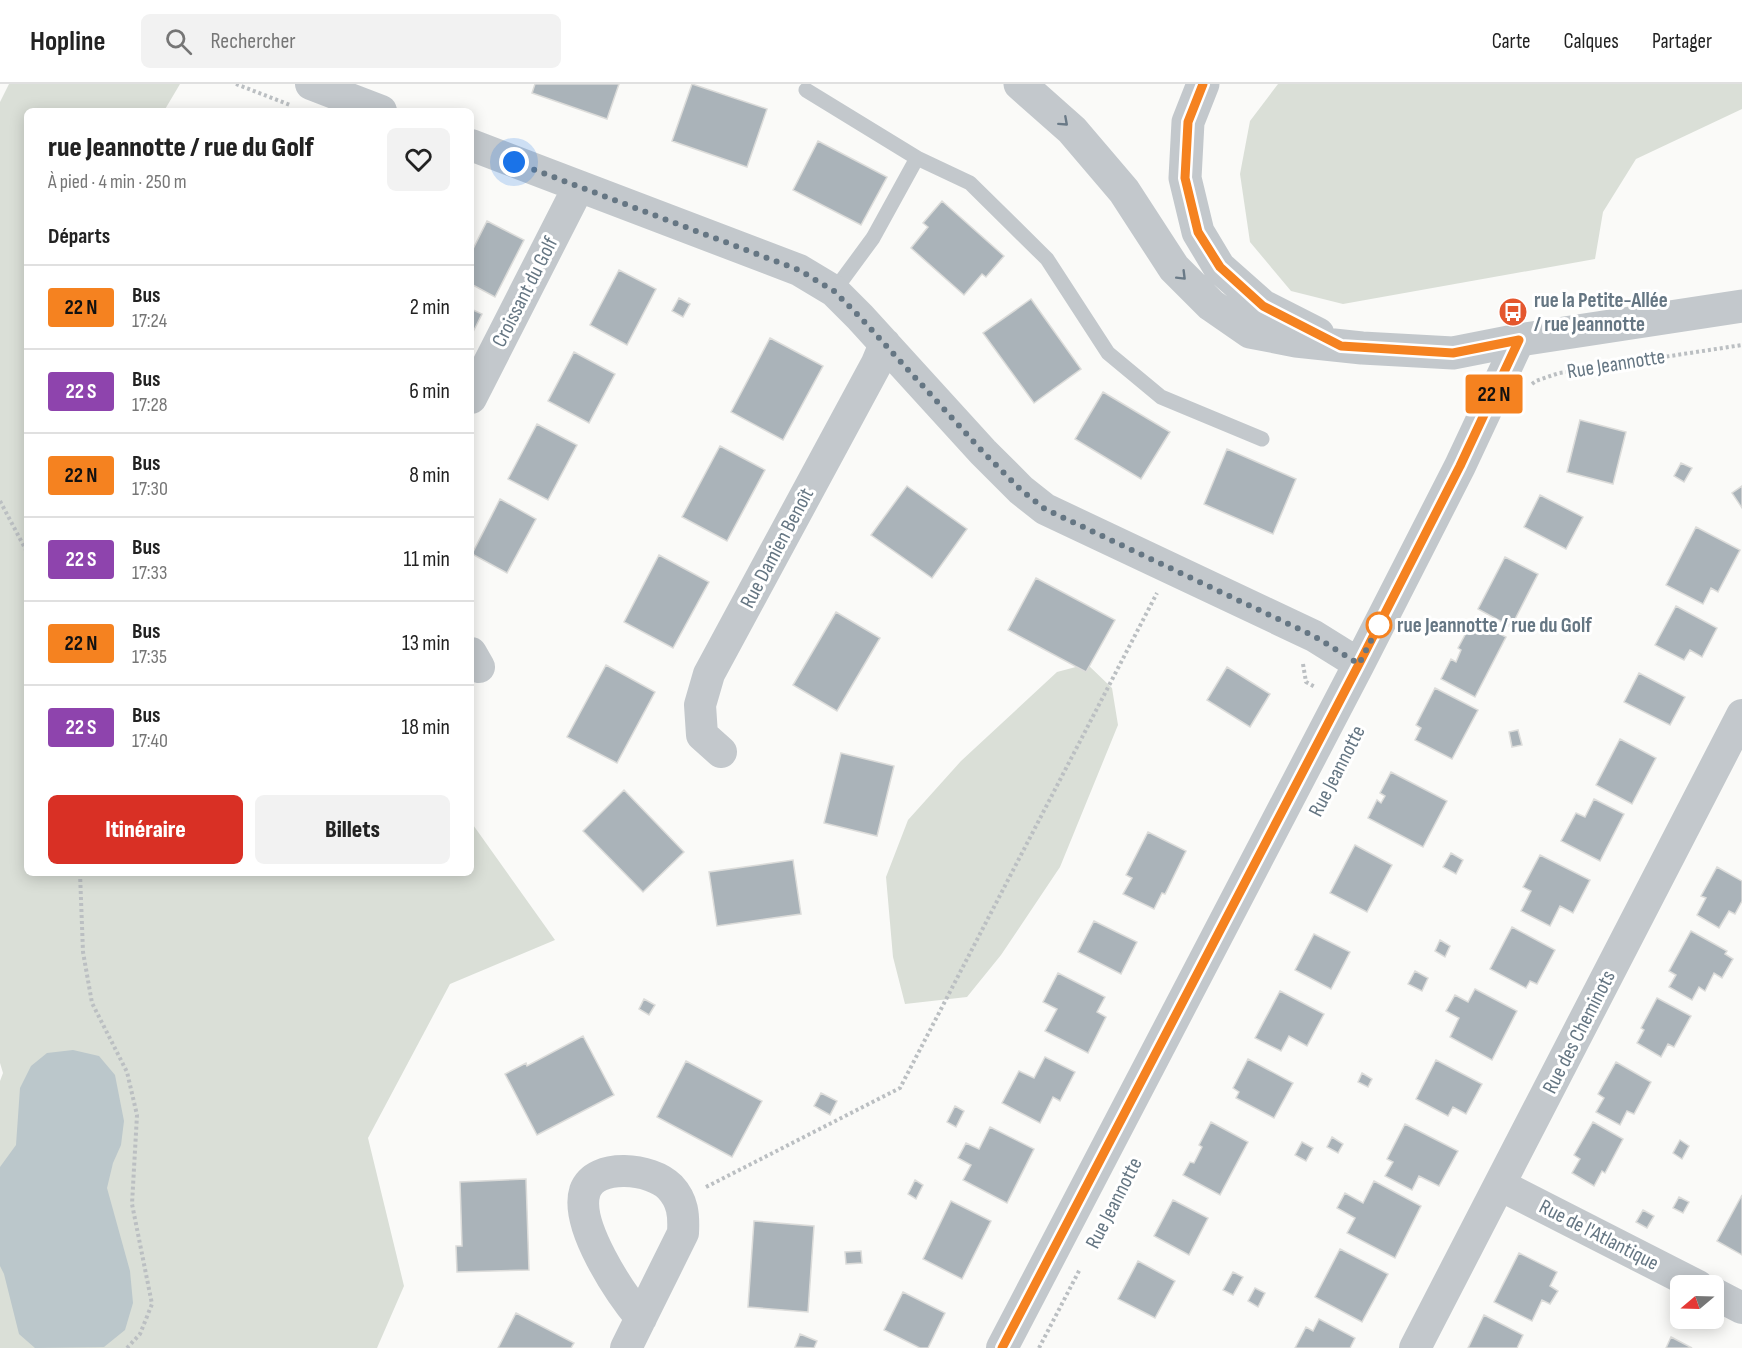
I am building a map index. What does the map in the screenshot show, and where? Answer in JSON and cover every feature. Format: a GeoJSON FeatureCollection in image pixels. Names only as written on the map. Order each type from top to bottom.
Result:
{"type":"FeatureCollection","features":[{"type":"Feature","properties":{"kind":"street"},"geometry":{"type":"LineString","coordinates":[[1020,84],[1072,130],[1124,191],[1174,268],[1211,305],[1250,332],[1341,346],[1453,353],[1519,340],[1742,306]]}},
{"type":"Feature","properties":{"kind":"street"},"geometry":{"type":"LineString","coordinates":[[1203,84],[1188,122],[1185,178],[1198,232],[1220,267],[1263,306],[1341,346]]}},
{"type":"Feature","properties":{"kind":"street"},"geometry":{"type":"LineString","coordinates":[[309,98],[364,108]]}},
{"type":"Feature","properties":{"kind":"street"},"geometry":{"type":"LineString","coordinates":[[474,146],[799,270],[834,291],[983,452],[1021,490],[1045,509],[1314,636],[1359,664]]}},
{"type":"Feature","properties":{"kind":"street","name":"Croissant du Golf"},"geometry":{"type":"LineString","coordinates":[[474,392],[579,186]]}},
{"type":"Feature","properties":{"kind":"street","name":"Rue Jeannotte"},"geometry":{"type":"LineString","coordinates":[[1002,1348],[1359,664],[1460,466],[1519,340]]}},
{"type":"Feature","properties":{"kind":"street","name":"Rue Damien Benoît"},"geometry":{"type":"LineString","coordinates":[[721,752],[702,735],[700,705],[709,674],[877,363],[885,344]]}},
{"type":"Feature","properties":{"kind":"street","name":"Rue des Cheminots"},"geometry":{"type":"LineString","coordinates":[[1415,1348],[1742,715]]}},
{"type":"Feature","properties":{"kind":"street"},"geometry":{"type":"LineString","coordinates":[[626,1348],[641,1318],[683,1233],[684,1215],[679,1200],[669,1186],[657,1178],[632,1171],[614,1172],[596,1178],[585,1189],[583,1202],[585,1220],[594,1242],[624,1297],[641,1318]]}},
{"type":"Feature","properties":{"kind":"street","name":"Rue de l'Atlantique"},"geometry":{"type":"LineString","coordinates":[[1500,1185],[1676,1275]]}},
{"type":"Feature","properties":{"kind":"street"},"geometry":{"type":"LineString","coordinates":[[1724,1299],[1742,1308]]}},
{"type":"Feature","properties":{"kind":"lane"},"geometry":{"type":"LineString","coordinates":[[806,90],[917,158],[970,183],[1047,259],[1108,353],[1161,397],[1262,439]]}},
{"type":"Feature","properties":{"kind":"lane"},"geometry":{"type":"LineString","coordinates":[[834,291],[873,238],[917,158]]}},
{"type":"Feature","properties":{"kind":"path"},"geometry":{"type":"LineString","coordinates":[[236,84],[309,98]]}},
{"type":"Feature","properties":{"kind":"path","name":"Rue Jeannotte"},"geometry":{"type":"LineString","coordinates":[[1529,387],[1536,381],[1559,373],[1742,345]]}},
{"type":"Feature","properties":{"kind":"path"},"geometry":{"type":"LineString","coordinates":[[0,501],[24,546]]}},
{"type":"Feature","properties":{"kind":"path"},"geometry":{"type":"LineString","coordinates":[[679,1200],[900,1088],[1158,591],[1167,567]]}},
{"type":"Feature","properties":{"kind":"path"},"geometry":{"type":"LineString","coordinates":[[80,876],[83,952],[92,1003],[127,1072],[137,1114],[132,1204],[152,1304],[140,1334],[127,1348]]}},
{"type":"Feature","properties":{"kind":"path","name":"Rue Jeannotte"},"geometry":{"type":"LineString","coordinates":[[1039,1348],[1083,1264]]}},
{"type":"Feature","properties":{"kind":"shaded area"},"geometry":{"type":"Polygon","coordinates":[[[9,84],[180,84],[166,108],[24,108],[24,876],[474,876],[474,826],[555,940],[450,984],[368,1138],[404,1286],[377,1348],[0,1348],[0,1081],[3,1073],[0,1063],[0,102],[9,84]]]}},
{"type":"Feature","properties":{"kind":"shaded area"},"geometry":{"type":"Polygon","coordinates":[[[1278,84],[1742,84],[1742,109],[1636,159],[1603,212],[1595,259],[1343,304],[1291,291],[1250,242],[1240,174],[1250,121],[1278,84]]]}},
{"type":"Feature","properties":{"kind":"shaded area"},"geometry":{"type":"Polygon","coordinates":[[[1087,664],[1112,688],[1118,725],[1060,867],[1001,955],[967,997],[905,1004],[893,957],[886,877],[908,820],[961,761],[1057,672],[1087,664]]]}},
{"type":"Feature","properties":{"kind":"shaded area"},"geometry":{"type":"Polygon","coordinates":[[[73,1050],[99,1056],[115,1075],[124,1121],[121,1145],[113,1163],[107,1188],[130,1271],[133,1303],[125,1330],[104,1347],[35,1348],[19,1334],[0,1266],[0,1167],[16,1145],[20,1088],[31,1066],[47,1053],[73,1050]]]}},
{"type":"Feature","properties":{"kind":"building"},"geometry":{"type":"Polygon","coordinates":[[[535,84],[619,84],[607,119],[532,93],[535,84]]]}},
{"type":"Feature","properties":{"kind":"building"},"geometry":{"type":"Polygon","coordinates":[[[692,84],[767,109],[747,167],[672,141],[692,84]]]}},
{"type":"Feature","properties":{"kind":"building"},"geometry":{"type":"Polygon","coordinates":[[[818,141],[887,177],[861,225],[793,190],[818,141]]]}},
{"type":"Feature","properties":{"kind":"building"},"geometry":{"type":"Polygon","coordinates":[[[942,201],[1004,256],[986,277],[982,274],[964,295],[911,248],[928,227],[923,223],[942,201]]]}},
{"type":"Feature","properties":{"kind":"building"},"geometry":{"type":"Polygon","coordinates":[[[487,221],[524,240],[495,297],[474,286],[474,247],[487,221]]]}},
{"type":"Feature","properties":{"kind":"building"},"geometry":{"type":"Polygon","coordinates":[[[619,270],[656,289],[627,345],[590,325],[619,270]]]}},
{"type":"Feature","properties":{"kind":"building"},"geometry":{"type":"Polygon","coordinates":[[[679,298],[690,304],[683,317],[672,311],[679,298]]]}},
{"type":"Feature","properties":{"kind":"building"},"geometry":{"type":"Polygon","coordinates":[[[1031,299],[1081,369],[1034,403],[983,333],[1031,299]]]}},
{"type":"Feature","properties":{"kind":"building"},"geometry":{"type":"Polygon","coordinates":[[[474,310],[482,314],[474,330],[474,310]]]}},
{"type":"Feature","properties":{"kind":"building"},"geometry":{"type":"Polygon","coordinates":[[[770,338],[823,366],[783,440],[731,412],[770,338]]]}},
{"type":"Feature","properties":{"kind":"building"},"geometry":{"type":"Polygon","coordinates":[[[574,352],[615,374],[589,423],[548,401],[574,352]]]}},
{"type":"Feature","properties":{"kind":"building"},"geometry":{"type":"Polygon","coordinates":[[[1103,392],[1170,432],[1141,479],[1075,439],[1103,392]]]}},
{"type":"Feature","properties":{"kind":"building"},"geometry":{"type":"Polygon","coordinates":[[[1580,420],[1626,432],[1613,484],[1567,472],[1580,420]]]}},
{"type":"Feature","properties":{"kind":"building"},"geometry":{"type":"Polygon","coordinates":[[[537,424],[577,445],[548,500],[508,479],[537,424]]]}},
{"type":"Feature","properties":{"kind":"building"},"geometry":{"type":"Polygon","coordinates":[[[720,446],[765,470],[727,541],[682,517],[720,446]]]}},
{"type":"Feature","properties":{"kind":"building"},"geometry":{"type":"Polygon","coordinates":[[[1227,449],[1296,479],[1273,534],[1204,504],[1227,449]]]}},
{"type":"Feature","properties":{"kind":"building"},"geometry":{"type":"Polygon","coordinates":[[[1681,463],[1692,468],[1684,482],[1674,476],[1681,463]]]}},
{"type":"Feature","properties":{"kind":"building"},"geometry":{"type":"Polygon","coordinates":[[[907,486],[967,529],[932,578],[871,535],[907,486]]]}},
{"type":"Feature","properties":{"kind":"building"},"geometry":{"type":"Polygon","coordinates":[[[1742,486],[1742,508],[1732,493],[1742,486]]]}},
{"type":"Feature","properties":{"kind":"building"},"geometry":{"type":"Polygon","coordinates":[[[1540,495],[1583,517],[1566,549],[1524,527],[1540,495]]]}},
{"type":"Feature","properties":{"kind":"building"},"geometry":{"type":"Polygon","coordinates":[[[500,499],[536,519],[507,573],[474,555],[474,550],[500,499]]]}},
{"type":"Feature","properties":{"kind":"building"},"geometry":{"type":"Polygon","coordinates":[[[1696,527],[1740,550],[1718,592],[1711,588],[1703,604],[1666,585],[1696,527]]]}},
{"type":"Feature","properties":{"kind":"building"},"geometry":{"type":"Polygon","coordinates":[[[659,555],[709,582],[673,648],[624,622],[659,555]]]}},
{"type":"Feature","properties":{"kind":"building"},"geometry":{"type":"Polygon","coordinates":[[[1505,557],[1538,574],[1511,627],[1478,609],[1505,557]]]}},
{"type":"Feature","properties":{"kind":"building"},"geometry":{"type":"Polygon","coordinates":[[[1036,578],[1115,620],[1086,672],[1008,630],[1036,578]]]}},
{"type":"Feature","properties":{"kind":"building"},"geometry":{"type":"Polygon","coordinates":[[[1676,606],[1717,628],[1702,657],[1690,650],[1684,660],[1655,645],[1676,606]]]}},
{"type":"Feature","properties":{"kind":"building"},"geometry":{"type":"Polygon","coordinates":[[[836,612],[880,638],[837,711],[793,685],[836,612]]]}},
{"type":"Feature","properties":{"kind":"building"},"geometry":{"type":"Polygon","coordinates":[[[1473,620],[1506,637],[1475,697],[1441,679],[1451,659],[1456,662],[1461,650],[1458,648],[1473,620]]]}},
{"type":"Feature","properties":{"kind":"building"},"geometry":{"type":"Polygon","coordinates":[[[606,665],[655,692],[617,763],[567,737],[606,665]]]}},
{"type":"Feature","properties":{"kind":"building"},"geometry":{"type":"Polygon","coordinates":[[[1227,667],[1270,694],[1250,727],[1207,700],[1227,667]]]}},
{"type":"Feature","properties":{"kind":"building"},"geometry":{"type":"Polygon","coordinates":[[[1639,673],[1685,697],[1670,725],[1624,702],[1639,673]]]}},
{"type":"Feature","properties":{"kind":"building"},"geometry":{"type":"Polygon","coordinates":[[[1435,688],[1478,710],[1452,759],[1415,740],[1421,728],[1416,725],[1435,688]]]}},
{"type":"Feature","properties":{"kind":"building"},"geometry":{"type":"Polygon","coordinates":[[[1518,730],[1522,745],[1512,747],[1509,732],[1518,730]]]}},
{"type":"Feature","properties":{"kind":"building"},"geometry":{"type":"Polygon","coordinates":[[[1620,739],[1656,758],[1632,804],[1596,785],[1620,739]]]}},
{"type":"Feature","properties":{"kind":"building"},"geometry":{"type":"Polygon","coordinates":[[[841,753],[894,766],[877,836],[824,823],[841,753]]]}},
{"type":"Feature","properties":{"kind":"building"},"geometry":{"type":"Polygon","coordinates":[[[1391,772],[1447,801],[1423,847],[1368,818],[1377,800],[1381,803],[1385,796],[1380,793],[1391,772]]]}},
{"type":"Feature","properties":{"kind":"building"},"geometry":{"type":"Polygon","coordinates":[[[624,790],[684,852],[643,892],[583,831],[624,790]]]}},
{"type":"Feature","properties":{"kind":"building"},"geometry":{"type":"Polygon","coordinates":[[[1594,799],[1624,814],[1600,861],[1561,841],[1576,813],[1585,817],[1594,799]]]}},
{"type":"Feature","properties":{"kind":"building"},"geometry":{"type":"Polygon","coordinates":[[[1148,832],[1186,851],[1165,894],[1162,893],[1154,909],[1123,894],[1132,878],[1126,875],[1148,832]]]}},
{"type":"Feature","properties":{"kind":"building"},"geometry":{"type":"Polygon","coordinates":[[[1355,845],[1392,865],[1367,912],[1330,893],[1355,845]]]}},
{"type":"Feature","properties":{"kind":"building"},"geometry":{"type":"Polygon","coordinates":[[[1451,853],[1463,860],[1456,874],[1443,867],[1451,853]]]}},
{"type":"Feature","properties":{"kind":"building"},"geometry":{"type":"Polygon","coordinates":[[[1540,855],[1590,880],[1573,913],[1560,906],[1550,926],[1521,911],[1531,891],[1523,887],[1540,855]]]}},
{"type":"Feature","properties":{"kind":"building"},"geometry":{"type":"Polygon","coordinates":[[[793,860],[801,914],[717,926],[709,872],[793,860]]]}},
{"type":"Feature","properties":{"kind":"building"},"geometry":{"type":"Polygon","coordinates":[[[1717,867],[1742,881],[1742,901],[1735,914],[1729,911],[1719,928],[1697,915],[1706,898],[1701,896],[1717,867]]]}},
{"type":"Feature","properties":{"kind":"building"},"geometry":{"type":"Polygon","coordinates":[[[1094,921],[1137,942],[1121,974],[1078,952],[1094,921]]]}},
{"type":"Feature","properties":{"kind":"building"},"geometry":{"type":"Polygon","coordinates":[[[1512,927],[1555,950],[1537,984],[1530,981],[1526,988],[1490,969],[1512,927]]]}},
{"type":"Feature","properties":{"kind":"building"},"geometry":{"type":"Polygon","coordinates":[[[1691,931],[1727,951],[1725,954],[1733,959],[1722,978],[1714,973],[1705,991],[1699,987],[1692,1000],[1669,987],[1676,975],[1669,971],[1691,931]]]}},
{"type":"Feature","properties":{"kind":"building"},"geometry":{"type":"Polygon","coordinates":[[[1314,934],[1350,952],[1331,989],[1295,970],[1314,934]]]}},
{"type":"Feature","properties":{"kind":"building"},"geometry":{"type":"Polygon","coordinates":[[[1440,940],[1450,946],[1445,957],[1435,951],[1440,940]]]}},
{"type":"Feature","properties":{"kind":"building"},"geometry":{"type":"Polygon","coordinates":[[[1415,971],[1428,978],[1422,991],[1408,984],[1415,971]]]}},
{"type":"Feature","properties":{"kind":"building"},"geometry":{"type":"Polygon","coordinates":[[[1058,973],[1105,997],[1097,1012],[1106,1017],[1088,1053],[1045,1031],[1057,1009],[1043,1002],[1058,973]]]}},
{"type":"Feature","properties":{"kind":"building"},"geometry":{"type":"Polygon","coordinates":[[[1475,989],[1517,1011],[1492,1060],[1450,1037],[1459,1018],[1446,1011],[1455,995],[1468,1002],[1475,989]]]}},
{"type":"Feature","properties":{"kind":"building"},"geometry":{"type":"Polygon","coordinates":[[[1280,991],[1324,1014],[1307,1046],[1289,1036],[1281,1051],[1255,1038],[1280,991]]]}},
{"type":"Feature","properties":{"kind":"building"},"geometry":{"type":"Polygon","coordinates":[[[1657,998],[1691,1016],[1674,1047],[1668,1044],[1661,1057],[1637,1043],[1644,1030],[1641,1028],[1657,998]]]}},
{"type":"Feature","properties":{"kind":"building"},"geometry":{"type":"Polygon","coordinates":[[[644,999],[655,1005],[649,1015],[639,1009],[644,999]]]}},
{"type":"Feature","properties":{"kind":"building"},"geometry":{"type":"Polygon","coordinates":[[[583,1036],[614,1095],[537,1135],[505,1074],[526,1063],[527,1066],[583,1036]]]}},
{"type":"Feature","properties":{"kind":"building"},"geometry":{"type":"Polygon","coordinates":[[[1045,1057],[1075,1072],[1060,1101],[1053,1097],[1040,1123],[1002,1103],[1019,1071],[1034,1078],[1045,1057]]]}},
{"type":"Feature","properties":{"kind":"building"},"geometry":{"type":"Polygon","coordinates":[[[1248,1059],[1293,1083],[1274,1118],[1236,1098],[1239,1092],[1233,1088],[1248,1059]]]}},
{"type":"Feature","properties":{"kind":"building"},"geometry":{"type":"Polygon","coordinates":[[[1436,1060],[1482,1084],[1466,1114],[1453,1107],[1448,1116],[1416,1099],[1436,1060]]]}},
{"type":"Feature","properties":{"kind":"building"},"geometry":{"type":"Polygon","coordinates":[[[686,1061],[762,1101],[732,1157],[657,1117],[686,1061]]]}},
{"type":"Feature","properties":{"kind":"building"},"geometry":{"type":"Polygon","coordinates":[[[1616,1062],[1651,1082],[1634,1114],[1627,1111],[1620,1125],[1596,1112],[1604,1098],[1598,1094],[1616,1062]]]}},
{"type":"Feature","properties":{"kind":"building"},"geometry":{"type":"Polygon","coordinates":[[[1362,1073],[1372,1079],[1368,1087],[1358,1082],[1362,1073]]]}},
{"type":"Feature","properties":{"kind":"building"},"geometry":{"type":"Polygon","coordinates":[[[821,1093],[837,1101],[830,1115],[814,1106],[821,1093]]]}},
{"type":"Feature","properties":{"kind":"building"},"geometry":{"type":"Polygon","coordinates":[[[955,1106],[964,1111],[956,1127],[947,1122],[955,1106]]]}},
{"type":"Feature","properties":{"kind":"building"},"geometry":{"type":"Polygon","coordinates":[[[1211,1122],[1248,1142],[1220,1195],[1183,1175],[1190,1162],[1194,1163],[1202,1147],[1199,1145],[1211,1122]]]}},
{"type":"Feature","properties":{"kind":"building"},"geometry":{"type":"Polygon","coordinates":[[[1593,1122],[1623,1139],[1605,1173],[1602,1171],[1594,1186],[1572,1173],[1580,1159],[1574,1155],[1593,1122]]]}},
{"type":"Feature","properties":{"kind":"building"},"geometry":{"type":"Polygon","coordinates":[[[1405,1124],[1458,1151],[1439,1186],[1419,1176],[1412,1190],[1385,1176],[1393,1162],[1387,1159],[1405,1124]]]}},
{"type":"Feature","properties":{"kind":"building"},"geometry":{"type":"Polygon","coordinates":[[[990,1127],[1034,1149],[1007,1203],[963,1180],[971,1165],[958,1158],[966,1143],[979,1149],[990,1127]]]}},
{"type":"Feature","properties":{"kind":"building"},"geometry":{"type":"Polygon","coordinates":[[[1332,1137],[1343,1144],[1338,1153],[1327,1147],[1332,1137]]]}},
{"type":"Feature","properties":{"kind":"building"},"geometry":{"type":"Polygon","coordinates":[[[1680,1140],[1689,1146],[1682,1159],[1673,1153],[1680,1140]]]}},
{"type":"Feature","properties":{"kind":"building"},"geometry":{"type":"Polygon","coordinates":[[[1302,1142],[1313,1148],[1306,1161],[1295,1155],[1302,1142]]]}},
{"type":"Feature","properties":{"kind":"building"},"geometry":{"type":"Polygon","coordinates":[[[526,1179],[529,1270],[457,1272],[456,1246],[462,1246],[460,1182],[526,1179]]]}},
{"type":"Feature","properties":{"kind":"building"},"geometry":{"type":"Polygon","coordinates":[[[915,1180],[923,1185],[916,1199],[908,1194],[915,1180]]]}},
{"type":"Feature","properties":{"kind":"building"},"geometry":{"type":"Polygon","coordinates":[[[1374,1181],[1421,1206],[1395,1258],[1347,1233],[1355,1218],[1337,1208],[1345,1193],[1363,1203],[1374,1181]]]}},
{"type":"Feature","properties":{"kind":"building"},"geometry":{"type":"Polygon","coordinates":[[[1742,1195],[1742,1255],[1717,1241],[1742,1195]]]}},
{"type":"Feature","properties":{"kind":"building"},"geometry":{"type":"Polygon","coordinates":[[[1679,1197],[1689,1202],[1683,1213],[1673,1208],[1679,1197]]]}},
{"type":"Feature","properties":{"kind":"building"},"geometry":{"type":"Polygon","coordinates":[[[1173,1200],[1208,1218],[1189,1255],[1154,1236],[1173,1200]]]}},
{"type":"Feature","properties":{"kind":"building"},"geometry":{"type":"Polygon","coordinates":[[[951,1201],[991,1221],[962,1279],[923,1259],[951,1201]]]}},
{"type":"Feature","properties":{"kind":"building"},"geometry":{"type":"Polygon","coordinates":[[[1643,1210],[1654,1216],[1647,1228],[1636,1222],[1643,1210]]]}},
{"type":"Feature","properties":{"kind":"building"},"geometry":{"type":"Polygon","coordinates":[[[754,1221],[814,1226],[808,1312],[748,1307],[754,1221]]]}},
{"type":"Feature","properties":{"kind":"building"},"geometry":{"type":"Polygon","coordinates":[[[1340,1249],[1388,1274],[1362,1322],[1315,1297],[1340,1249]]]}},
{"type":"Feature","properties":{"kind":"building"},"geometry":{"type":"Polygon","coordinates":[[[861,1251],[862,1263],[846,1264],[845,1252],[861,1251]]]}},
{"type":"Feature","properties":{"kind":"building"},"geometry":{"type":"Polygon","coordinates":[[[1519,1253],[1557,1272],[1550,1286],[1558,1291],[1550,1304],[1542,1300],[1532,1321],[1494,1302],[1519,1253]]]}},
{"type":"Feature","properties":{"kind":"building"},"geometry":{"type":"Polygon","coordinates":[[[1138,1261],[1175,1281],[1155,1318],[1118,1299],[1138,1261]]]}},
{"type":"Feature","properties":{"kind":"building"},"geometry":{"type":"Polygon","coordinates":[[[1233,1272],[1243,1277],[1233,1295],[1223,1290],[1233,1272]]]}},
{"type":"Feature","properties":{"kind":"building"},"geometry":{"type":"Polygon","coordinates":[[[1255,1288],[1265,1293],[1258,1307],[1248,1301],[1255,1288]]]}},
{"type":"Feature","properties":{"kind":"building"},"geometry":{"type":"Polygon","coordinates":[[[903,1292],[945,1313],[928,1348],[920,1348],[884,1330],[903,1292]]]}},
{"type":"Feature","properties":{"kind":"building"},"geometry":{"type":"Polygon","coordinates":[[[516,1313],[574,1343],[571,1348],[498,1348],[516,1313]]]}},
{"type":"Feature","properties":{"kind":"building"},"geometry":{"type":"Polygon","coordinates":[[[1484,1315],[1523,1335],[1517,1348],[1468,1348],[1484,1315]]]}},
{"type":"Feature","properties":{"kind":"building"},"geometry":{"type":"Polygon","coordinates":[[[1319,1319],[1355,1338],[1350,1348],[1295,1348],[1306,1327],[1313,1331],[1319,1319]]]}},
{"type":"Feature","properties":{"kind":"building"},"geometry":{"type":"Polygon","coordinates":[[[800,1334],[817,1341],[814,1348],[795,1347],[800,1334]]]}},
{"type":"Feature","properties":{"kind":"building"},"geometry":{"type":"Polygon","coordinates":[[[1671,1337],[1692,1348],[1666,1348],[1671,1337]]]}},
{"type":"Feature","properties":{"kind":"bus line"},"geometry":{"type":"LineString","coordinates":[[1002,1348],[1359,664],[1460,466],[1519,340],[1453,353],[1341,346],[1263,306],[1220,267],[1198,232],[1185,178],[1188,122],[1203,84]]}},
{"type":"Feature","properties":{"kind":"place","name":"rue la Petite-Allée / rue Jeannotte"},"geometry":{"type":"Point","coordinates":[1513,312]}},
{"type":"Feature","properties":{"kind":"place","name":"rue Jeannotte / rue du Golf"},"geometry":{"type":"Point","coordinates":[1379,625]}},
{"type":"Feature","properties":{"kind":"route"},"geometry":{"type":"LineString","coordinates":[[514,162],[799,270],[834,291],[983,452],[1021,490],[1045,509],[1314,636],[1359,664],[1379,625]]}}]}
